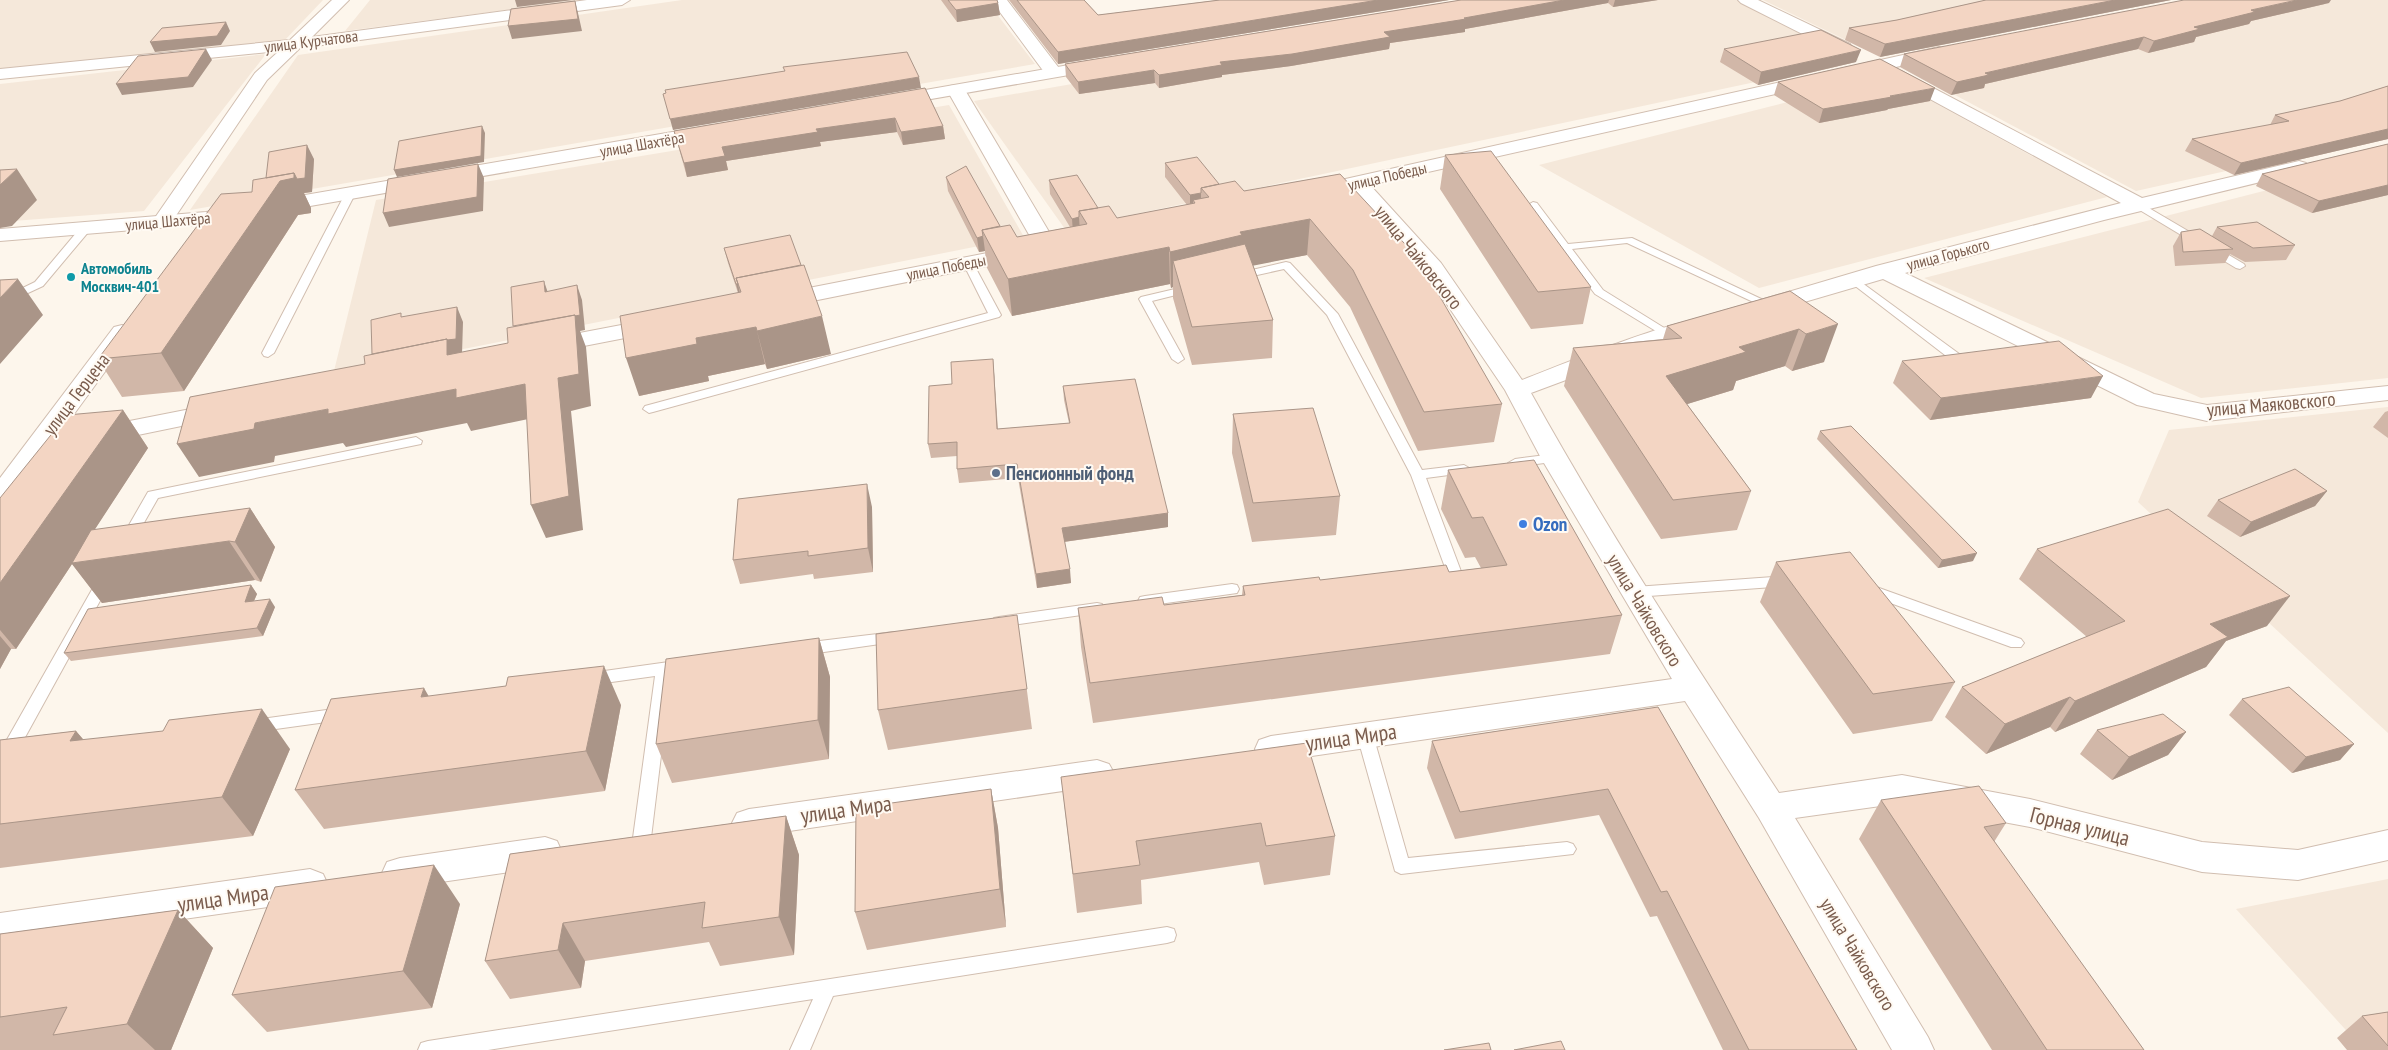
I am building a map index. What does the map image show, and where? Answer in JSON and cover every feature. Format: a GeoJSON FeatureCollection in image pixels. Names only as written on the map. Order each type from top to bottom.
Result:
{"type":"FeatureCollection","features":[{"type":"Feature","properties":{"kind":"street"},"geometry":{"type":"LineString","coordinates":[[162,222],[261,77],[341,0]]}},
{"type":"Feature","properties":{"kind":"street","name":"улица Курчатова"},"geometry":{"type":"LineString","coordinates":[[0,74],[296,44],[622,0]]}},
{"type":"Feature","properties":{"kind":"street"},"geometry":{"type":"LineString","coordinates":[[999,0],[1052,72]]}},
{"type":"Feature","properties":{"kind":"street"},"geometry":{"type":"LineString","coordinates":[[1746,0],[1878,64],[2137,204]]}},
{"type":"Feature","properties":{"kind":"street","name":"улица Победы"},"geometry":{"type":"LineString","coordinates":[[1290,197],[1878,64],[1955,49]]}},
{"type":"Feature","properties":{"kind":"street"},"geometry":{"type":"LineString","coordinates":[[878,103],[1120,61]]}},
{"type":"Feature","properties":{"kind":"street","name":"улица Победы"},"geometry":{"type":"LineString","coordinates":[[762,304],[1057,245],[956,90]]}},
{"type":"Feature","properties":{"kind":"street","name":"улица Шахтёра"},"geometry":{"type":"LineString","coordinates":[[0,235],[206,218],[731,128]]}},
{"type":"Feature","properties":{"kind":"street","name":"улица Горького"},"geometry":{"type":"LineString","coordinates":[[1517,390],[1668,334],[1884,271],[2137,204],[2320,162]]}},
{"type":"Feature","properties":{"kind":"street","name":"улица Чайковского"},"geometry":{"type":"LineString","coordinates":[[1358,183],[1433,268],[1517,390],[1554,458],[1693,688],[1771,808],[1914,1050]]}},
{"type":"Feature","properties":{"kind":"street"},"geometry":{"type":"LineString","coordinates":[[189,242],[206,218]]}},
{"type":"Feature","properties":{"kind":"street","name":"улица Маяковского"},"geometry":{"type":"LineString","coordinates":[[1884,271],[2146,400],[2207,413],[2388,393]]}},
{"type":"Feature","properties":{"kind":"street","name":"улица Герцена"},"geometry":{"type":"LineString","coordinates":[[0,498],[136,313]]}},
{"type":"Feature","properties":{"kind":"street"},"geometry":{"type":"LineString","coordinates":[[527,350],[674,321]]}},
{"type":"Feature","properties":{"kind":"street"},"geometry":{"type":"LineString","coordinates":[[36,448],[242,407]]}},
{"type":"Feature","properties":{"kind":"street","name":"улица Мира"},"geometry":{"type":"LineString","coordinates":[[1238,753],[1693,688]]}},
{"type":"Feature","properties":{"kind":"street","name":"улица Мира"},"geometry":{"type":"LineString","coordinates":[[720,827],[1131,769]]}},
{"type":"Feature","properties":{"kind":"street","name":"Горная улица"},"geometry":{"type":"LineString","coordinates":[[1771,808],[1902,789],[2030,812],[2202,857],[2298,865],[2388,845]]}},
{"type":"Feature","properties":{"kind":"street","name":"улица Мира"},"geometry":{"type":"LineString","coordinates":[[0,929],[573,848]]}},
{"type":"Feature","properties":{"kind":"lane"},"geometry":{"type":"LineString","coordinates":[[268,354],[350,194]]}},
{"type":"Feature","properties":{"kind":"lane"},"geometry":{"type":"LineString","coordinates":[[2137,204],[2240,266]]}},
{"type":"Feature","properties":{"kind":"lane"},"geometry":{"type":"LineString","coordinates":[[1533,205],[1598,292],[1668,334]]}},
{"type":"Feature","properties":{"kind":"lane"},"geometry":{"type":"LineString","coordinates":[[0,302],[39,284],[86,228]]}},
{"type":"Feature","properties":{"kind":"lane"},"geometry":{"type":"LineString","coordinates":[[1565,247],[1628,240],[1768,305]]}},
{"type":"Feature","properties":{"kind":"lane"},"geometry":{"type":"LineString","coordinates":[[649,409],[995,314],[968,263]]}},
{"type":"Feature","properties":{"kind":"lane"},"geometry":{"type":"LineString","coordinates":[[1230,279],[1286,265],[1332,314],[1418,475],[1455,574],[1425,578]]}},
{"type":"Feature","properties":{"kind":"lane"},"geometry":{"type":"LineString","coordinates":[[1854,280],[1958,359]]}},
{"type":"Feature","properties":{"kind":"lane"},"geometry":{"type":"LineString","coordinates":[[1178,359],[1145,299],[1202,286]]}},
{"type":"Feature","properties":{"kind":"lane"},"geometry":{"type":"LineString","coordinates":[[120,554],[153,495],[416,441]]}},
{"type":"Feature","properties":{"kind":"lane"},"geometry":{"type":"LineString","coordinates":[[1506,464],[1554,458]]}},
{"type":"Feature","properties":{"kind":"lane"},"geometry":{"type":"LineString","coordinates":[[1418,475],[1476,468]]}},
{"type":"Feature","properties":{"kind":"lane"},"geometry":{"type":"LineString","coordinates":[[2,764],[110,570]]}},
{"type":"Feature","properties":{"kind":"lane"},"geometry":{"type":"LineString","coordinates":[[1635,592],[1798,580]]}},
{"type":"Feature","properties":{"kind":"lane"},"geometry":{"type":"LineString","coordinates":[[1854,584],[2016,643]]}},
{"type":"Feature","properties":{"kind":"lane"},"geometry":{"type":"LineString","coordinates":[[1134,603],[1232,589]]}},
{"type":"Feature","properties":{"kind":"lane"},"geometry":{"type":"LineString","coordinates":[[987,623],[1115,606]]}},
{"type":"Feature","properties":{"kind":"lane"},"geometry":{"type":"LineString","coordinates":[[87,612],[105,609]]}},
{"type":"Feature","properties":{"kind":"lane"},"geometry":{"type":"LineString","coordinates":[[792,651],[909,634]]}},
{"type":"Feature","properties":{"kind":"lane"},"geometry":{"type":"LineString","coordinates":[[576,681],[694,665]]}},
{"type":"Feature","properties":{"kind":"lane"},"geometry":{"type":"LineString","coordinates":[[642,838],[664,669]]}},
{"type":"Feature","properties":{"kind":"lane"},"geometry":{"type":"LineString","coordinates":[[240,728],[358,712]]}},
{"type":"Feature","properties":{"kind":"lane"},"geometry":{"type":"LineString","coordinates":[[1366,735],[1401,866],[1568,849]]}},
{"type":"Feature","properties":{"kind":"lane"},"geometry":{"type":"LineString","coordinates":[[2,764],[23,759]]}},
{"type":"Feature","properties":{"kind":"lane"},"geometry":{"type":"LineString","coordinates":[[428,1050],[1167,935]]}},
{"type":"Feature","properties":{"kind":"lane"},"geometry":{"type":"LineString","coordinates":[[800,1050],[827,988]]}},
{"type":"Feature","properties":{"kind":"shaded area"},"geometry":{"type":"Polygon","coordinates":[[[0,0],[323,0],[284,41],[0,69],[0,0]]]}},
{"type":"Feature","properties":{"kind":"shaded area"},"geometry":{"type":"Polygon","coordinates":[[[370,0],[583,0],[345,31],[370,0]]]}},
{"type":"Feature","properties":{"kind":"shaded area"},"geometry":{"type":"Polygon","coordinates":[[[682,0],[986,0],[1035,64],[190,210],[298,55],[682,0]]]}},
{"type":"Feature","properties":{"kind":"shaded area"},"geometry":{"type":"Polygon","coordinates":[[[1555,0],[1738,0],[1859,60],[1065,229],[974,101],[1555,0]]]}},
{"type":"Feature","properties":{"kind":"shaded area"},"geometry":{"type":"Polygon","coordinates":[[[1763,0],[2152,0],[1877,55],[1763,0]]]}},
{"type":"Feature","properties":{"kind":"shaded area"},"geometry":{"type":"Polygon","coordinates":[[[2264,0],[2388,0],[2388,135],[2136,191],[1923,78],[2264,0]]]}},
{"type":"Feature","properties":{"kind":"shaded area"},"geometry":{"type":"Polygon","coordinates":[[[266,54],[144,211],[0,222],[0,84],[266,54]]]}},
{"type":"Feature","properties":{"kind":"shaded area"},"geometry":{"type":"Polygon","coordinates":[[[1887,77],[2107,197],[1759,288],[1539,165],[1887,77]]]}},
{"type":"Feature","properties":{"kind":"shaded area"},"geometry":{"type":"Polygon","coordinates":[[[949,105],[1024,237],[333,375],[376,200],[949,105]]]}},
{"type":"Feature","properties":{"kind":"shaded area"},"geometry":{"type":"Polygon","coordinates":[[[2388,159],[2388,378],[2201,398],[1924,278],[2388,159]]]}},
{"type":"Feature","properties":{"kind":"shaded area"},"geometry":{"type":"Polygon","coordinates":[[[2388,407],[2388,733],[2138,502],[2169,430],[2388,407]]]}},
{"type":"Feature","properties":{"kind":"shaded area"},"geometry":{"type":"Polygon","coordinates":[[[2388,879],[2388,1050],[2364,1050],[2236,909],[2388,879]]]}},
{"type":"Feature","properties":{"kind":"building"},"geometry":{"type":"Polygon","coordinates":[[[948,0],[997,0],[998,3],[956,10],[948,0]]]}},
{"type":"Feature","properties":{"kind":"building"},"geometry":{"type":"Polygon","coordinates":[[[1017,0],[1084,0],[1098,15],[1220,0],[1378,0],[1058,52],[1017,0]]]}},
{"type":"Feature","properties":{"kind":"building"},"geometry":{"type":"Polygon","coordinates":[[[1461,0],[1564,0],[1464,18],[1466,19],[1384,32],[1390,37],[1292,54],[1220,62],[1222,65],[1159,75],[1154,70],[1078,82],[1065,64],[1461,0]]]}},
{"type":"Feature","properties":{"kind":"building"},"geometry":{"type":"Polygon","coordinates":[[[1986,0],[2115,0],[1885,44],[1849,28],[1897,20],[1986,0]]]}},
{"type":"Feature","properties":{"kind":"building"},"geometry":{"type":"Polygon","coordinates":[[[2184,0],[2297,0],[2251,10],[2255,12],[2194,27],[2200,29],[2154,41],[2144,37],[1985,73],[1989,75],[1957,82],[1904,54],[2184,0]]]}},
{"type":"Feature","properties":{"kind":"building"},"geometry":{"type":"Polygon","coordinates":[[[575,1],[578,19],[508,26],[511,9],[575,1]]]}},
{"type":"Feature","properties":{"kind":"building"},"geometry":{"type":"Polygon","coordinates":[[[226,22],[217,36],[150,42],[162,28],[226,22]]]}},
{"type":"Feature","properties":{"kind":"building"},"geometry":{"type":"Polygon","coordinates":[[[1821,30],[1861,50],[1761,72],[1724,49],[1821,30]]]}},
{"type":"Feature","properties":{"kind":"building"},"geometry":{"type":"Polygon","coordinates":[[[206,49],[188,77],[116,84],[138,56],[206,49]]]}},
{"type":"Feature","properties":{"kind":"building"},"geometry":{"type":"Polygon","coordinates":[[[907,52],[919,77],[670,119],[663,94],[666,93],[665,90],[785,71],[783,67],[907,52]]]}},
{"type":"Feature","properties":{"kind":"building"},"geometry":{"type":"Polygon","coordinates":[[[1880,59],[1935,88],[1823,109],[1778,82],[1880,59]]]}},
{"type":"Feature","properties":{"kind":"building"},"geometry":{"type":"Polygon","coordinates":[[[2388,86],[2388,129],[2241,163],[2192,139],[2289,121],[2275,115],[2340,101],[2388,86]]]}},
{"type":"Feature","properties":{"kind":"building"},"geometry":{"type":"Polygon","coordinates":[[[925,88],[943,126],[901,132],[895,118],[816,129],[818,132],[722,147],[725,156],[684,163],[674,131],[925,88]]]}},
{"type":"Feature","properties":{"kind":"building"},"geometry":{"type":"Polygon","coordinates":[[[482,126],[481,156],[394,170],[399,141],[482,126]]]}},
{"type":"Feature","properties":{"kind":"building"},"geometry":{"type":"Polygon","coordinates":[[[2388,144],[2388,185],[2319,201],[2262,174],[2388,144]]]}},
{"type":"Feature","properties":{"kind":"building"},"geometry":{"type":"Polygon","coordinates":[[[307,145],[305,178],[297,179],[294,173],[266,178],[269,152],[307,145]]]}},
{"type":"Feature","properties":{"kind":"building"},"geometry":{"type":"Polygon","coordinates":[[[1491,151],[1591,287],[1538,292],[1445,155],[1491,151]]]}},
{"type":"Feature","properties":{"kind":"building"},"geometry":{"type":"Polygon","coordinates":[[[1197,157],[1219,184],[1201,188],[1201,193],[1190,195],[1165,163],[1197,157]]]}},
{"type":"Feature","properties":{"kind":"building"},"geometry":{"type":"Polygon","coordinates":[[[478,164],[477,197],[383,213],[388,179],[478,164]]]}},
{"type":"Feature","properties":{"kind":"building"},"geometry":{"type":"Polygon","coordinates":[[[966,166],[1000,226],[982,230],[983,236],[977,238],[946,177],[966,166]]]}},
{"type":"Feature","properties":{"kind":"building"},"geometry":{"type":"Polygon","coordinates":[[[17,169],[0,185],[0,170],[17,169]]]}},
{"type":"Feature","properties":{"kind":"building"},"geometry":{"type":"Polygon","coordinates":[[[294,173],[294,178],[280,181],[161,353],[98,359],[221,194],[252,192],[253,180],[294,173]]]}},
{"type":"Feature","properties":{"kind":"building"},"geometry":{"type":"Polygon","coordinates":[[[1340,174],[1417,257],[1502,404],[1424,412],[1353,270],[1310,219],[1240,232],[1242,235],[1170,252],[1169,247],[1008,279],[982,230],[1010,225],[1017,237],[1087,224],[1079,211],[1109,206],[1117,218],[1195,203],[1193,200],[1209,197],[1201,188],[1235,181],[1244,191],[1340,174]]]}},
{"type":"Feature","properties":{"kind":"building"},"geometry":{"type":"Polygon","coordinates":[[[1077,175],[1098,208],[1079,211],[1079,217],[1072,219],[1049,180],[1077,175]]]}},
{"type":"Feature","properties":{"kind":"building"},"geometry":{"type":"Polygon","coordinates":[[[2257,222],[2295,245],[2253,248],[2217,227],[2257,222]]]}},
{"type":"Feature","properties":{"kind":"building"},"geometry":{"type":"Polygon","coordinates":[[[2200,229],[2233,249],[2183,252],[2181,232],[2200,229]]]}},
{"type":"Feature","properties":{"kind":"building"},"geometry":{"type":"Polygon","coordinates":[[[790,235],[801,265],[736,278],[738,284],[736,284],[724,248],[790,235]]]}},
{"type":"Feature","properties":{"kind":"building"},"geometry":{"type":"Polygon","coordinates":[[[1245,244],[1273,320],[1192,327],[1173,261],[1245,244]]]}},
{"type":"Feature","properties":{"kind":"building"},"geometry":{"type":"Polygon","coordinates":[[[804,265],[822,316],[757,331],[756,327],[696,338],[697,344],[626,358],[620,316],[741,292],[736,278],[804,265]]]}},
{"type":"Feature","properties":{"kind":"building"},"geometry":{"type":"Polygon","coordinates":[[[18,279],[0,298],[0,280],[18,279]]]}},
{"type":"Feature","properties":{"kind":"building"},"geometry":{"type":"Polygon","coordinates":[[[544,281],[545,292],[577,285],[580,315],[513,326],[511,287],[544,281]]]}},
{"type":"Feature","properties":{"kind":"building"},"geometry":{"type":"Polygon","coordinates":[[[1790,291],[1838,324],[1806,334],[1799,329],[1739,347],[1746,352],[1666,376],[1751,491],[1673,500],[1573,348],[1682,338],[1667,326],[1790,291]]]}},
{"type":"Feature","properties":{"kind":"building"},"geometry":{"type":"Polygon","coordinates":[[[457,307],[456,339],[447,339],[372,354],[371,320],[401,313],[401,317],[457,307]]]}},
{"type":"Feature","properties":{"kind":"building"},"geometry":{"type":"Polygon","coordinates":[[[575,315],[579,374],[558,378],[569,496],[531,505],[525,384],[456,398],[456,389],[328,414],[328,409],[255,423],[254,429],[177,444],[190,397],[365,364],[364,356],[447,339],[447,355],[508,343],[507,328],[575,315]]]}},
{"type":"Feature","properties":{"kind":"building"},"geometry":{"type":"Polygon","coordinates":[[[2059,341],[2103,376],[1941,398],[1902,361],[2059,341]]]}},
{"type":"Feature","properties":{"kind":"building"},"geometry":{"type":"Polygon","coordinates":[[[993,359],[997,429],[1070,423],[1063,386],[1135,379],[1168,513],[1062,528],[1070,569],[1036,574],[1017,464],[957,469],[957,442],[928,444],[929,386],[952,384],[951,362],[993,359]]]}},
{"type":"Feature","properties":{"kind":"building"},"geometry":{"type":"Polygon","coordinates":[[[1313,408],[1340,496],[1253,503],[1233,414],[1313,408]]]}},
{"type":"Feature","properties":{"kind":"building"},"geometry":{"type":"Polygon","coordinates":[[[123,410],[0,583],[0,498],[67,415],[123,410]]]}},
{"type":"Feature","properties":{"kind":"building"},"geometry":{"type":"Polygon","coordinates":[[[1851,426],[1977,553],[1942,560],[1820,431],[1851,426]]]}},
{"type":"Feature","properties":{"kind":"building"},"geometry":{"type":"Polygon","coordinates":[[[1534,460],[1622,615],[1090,683],[1078,608],[1162,597],[1164,605],[1245,595],[1243,586],[1319,577],[1320,580],[1446,565],[1449,572],[1507,565],[1483,517],[1472,518],[1448,470],[1534,460]]]}},
{"type":"Feature","properties":{"kind":"building"},"geometry":{"type":"Polygon","coordinates":[[[2295,469],[2327,491],[2251,522],[2218,500],[2295,469]]]}},
{"type":"Feature","properties":{"kind":"building"},"geometry":{"type":"Polygon","coordinates":[[[867,484],[868,548],[808,556],[808,551],[733,560],[738,499],[867,484]]]}},
{"type":"Feature","properties":{"kind":"building"},"geometry":{"type":"Polygon","coordinates":[[[250,508],[235,542],[229,541],[72,563],[91,530],[250,508]]]}},
{"type":"Feature","properties":{"kind":"building"},"geometry":{"type":"Polygon","coordinates":[[[2168,509],[2290,596],[2210,624],[2228,637],[2075,701],[2070,697],[2005,724],[1962,687],[2125,621],[2037,549],[2168,509]]]}},
{"type":"Feature","properties":{"kind":"building"},"geometry":{"type":"Polygon","coordinates":[[[1850,552],[1955,682],[1873,694],[1776,562],[1850,552]]]}},
{"type":"Feature","properties":{"kind":"building"},"geometry":{"type":"Polygon","coordinates":[[[251,585],[245,602],[270,599],[257,628],[64,653],[88,609],[251,585]]]}},
{"type":"Feature","properties":{"kind":"building"},"geometry":{"type":"Polygon","coordinates":[[[1017,615],[1027,689],[878,710],[876,634],[1017,615]]]}},
{"type":"Feature","properties":{"kind":"building"},"geometry":{"type":"Polygon","coordinates":[[[819,638],[818,720],[656,744],[666,659],[819,638]]]}},
{"type":"Feature","properties":{"kind":"building"},"geometry":{"type":"Polygon","coordinates":[[[604,666],[586,751],[295,790],[331,699],[424,688],[421,697],[506,686],[508,677],[604,666]]]}},
{"type":"Feature","properties":{"kind":"building"},"geometry":{"type":"Polygon","coordinates":[[[2289,687],[2354,744],[2306,757],[2242,699],[2289,687]]]}},
{"type":"Feature","properties":{"kind":"building"},"geometry":{"type":"Polygon","coordinates":[[[1658,707],[1857,1050],[1749,1050],[1667,891],[1661,892],[1608,789],[1460,812],[1432,741],[1658,707]]]}},
{"type":"Feature","properties":{"kind":"building"},"geometry":{"type":"Polygon","coordinates":[[[262,709],[222,797],[0,824],[0,740],[76,731],[70,741],[163,731],[169,720],[262,709]]]}},
{"type":"Feature","properties":{"kind":"building"},"geometry":{"type":"Polygon","coordinates":[[[2163,714],[2186,732],[2129,757],[2097,730],[2163,714]]]}},
{"type":"Feature","properties":{"kind":"building"},"geometry":{"type":"Polygon","coordinates":[[[1307,743],[1335,836],[1266,846],[1261,823],[1136,841],[1140,865],[1073,874],[1061,777],[1307,743]]]}},
{"type":"Feature","properties":{"kind":"building"},"geometry":{"type":"Polygon","coordinates":[[[1979,786],[2006,823],[1984,827],[2144,1050],[2047,1050],[1881,800],[1979,786]]]}},
{"type":"Feature","properties":{"kind":"building"},"geometry":{"type":"Polygon","coordinates":[[[991,789],[1000,889],[855,912],[856,808],[991,789]]]}},
{"type":"Feature","properties":{"kind":"building"},"geometry":{"type":"Polygon","coordinates":[[[786,816],[779,917],[702,928],[705,902],[563,923],[558,950],[485,961],[510,854],[786,816]]]}},
{"type":"Feature","properties":{"kind":"building"},"geometry":{"type":"Polygon","coordinates":[[[434,865],[403,971],[232,995],[275,887],[434,865]]]}},
{"type":"Feature","properties":{"kind":"building"},"geometry":{"type":"Polygon","coordinates":[[[178,910],[127,1024],[53,1035],[67,1007],[0,1017],[0,934],[178,910]]]}},
{"type":"Feature","properties":{"kind":"building"},"geometry":{"type":"Polygon","coordinates":[[[2388,1012],[2388,1046],[2362,1016],[2388,1012]]]}},
{"type":"Feature","properties":{"kind":"building"},"geometry":{"type":"Polygon","coordinates":[[[1561,1041],[1565,1050],[1514,1050],[1561,1041]]]}},
{"type":"Feature","properties":{"kind":"building"},"geometry":{"type":"Polygon","coordinates":[[[1489,1043],[1491,1050],[1444,1050],[1489,1043]]]}},
{"type":"Feature","properties":{"kind":"place","name":"Автомобиль Москвич-401"},"geometry":{"type":"Point","coordinates":[71,277]}},
{"type":"Feature","properties":{"kind":"place","name":"Пенсионный фонд"},"geometry":{"type":"Point","coordinates":[996,473]}},
{"type":"Feature","properties":{"kind":"place","name":"Ozon"},"geometry":{"type":"Point","coordinates":[1523,524]}}]}
